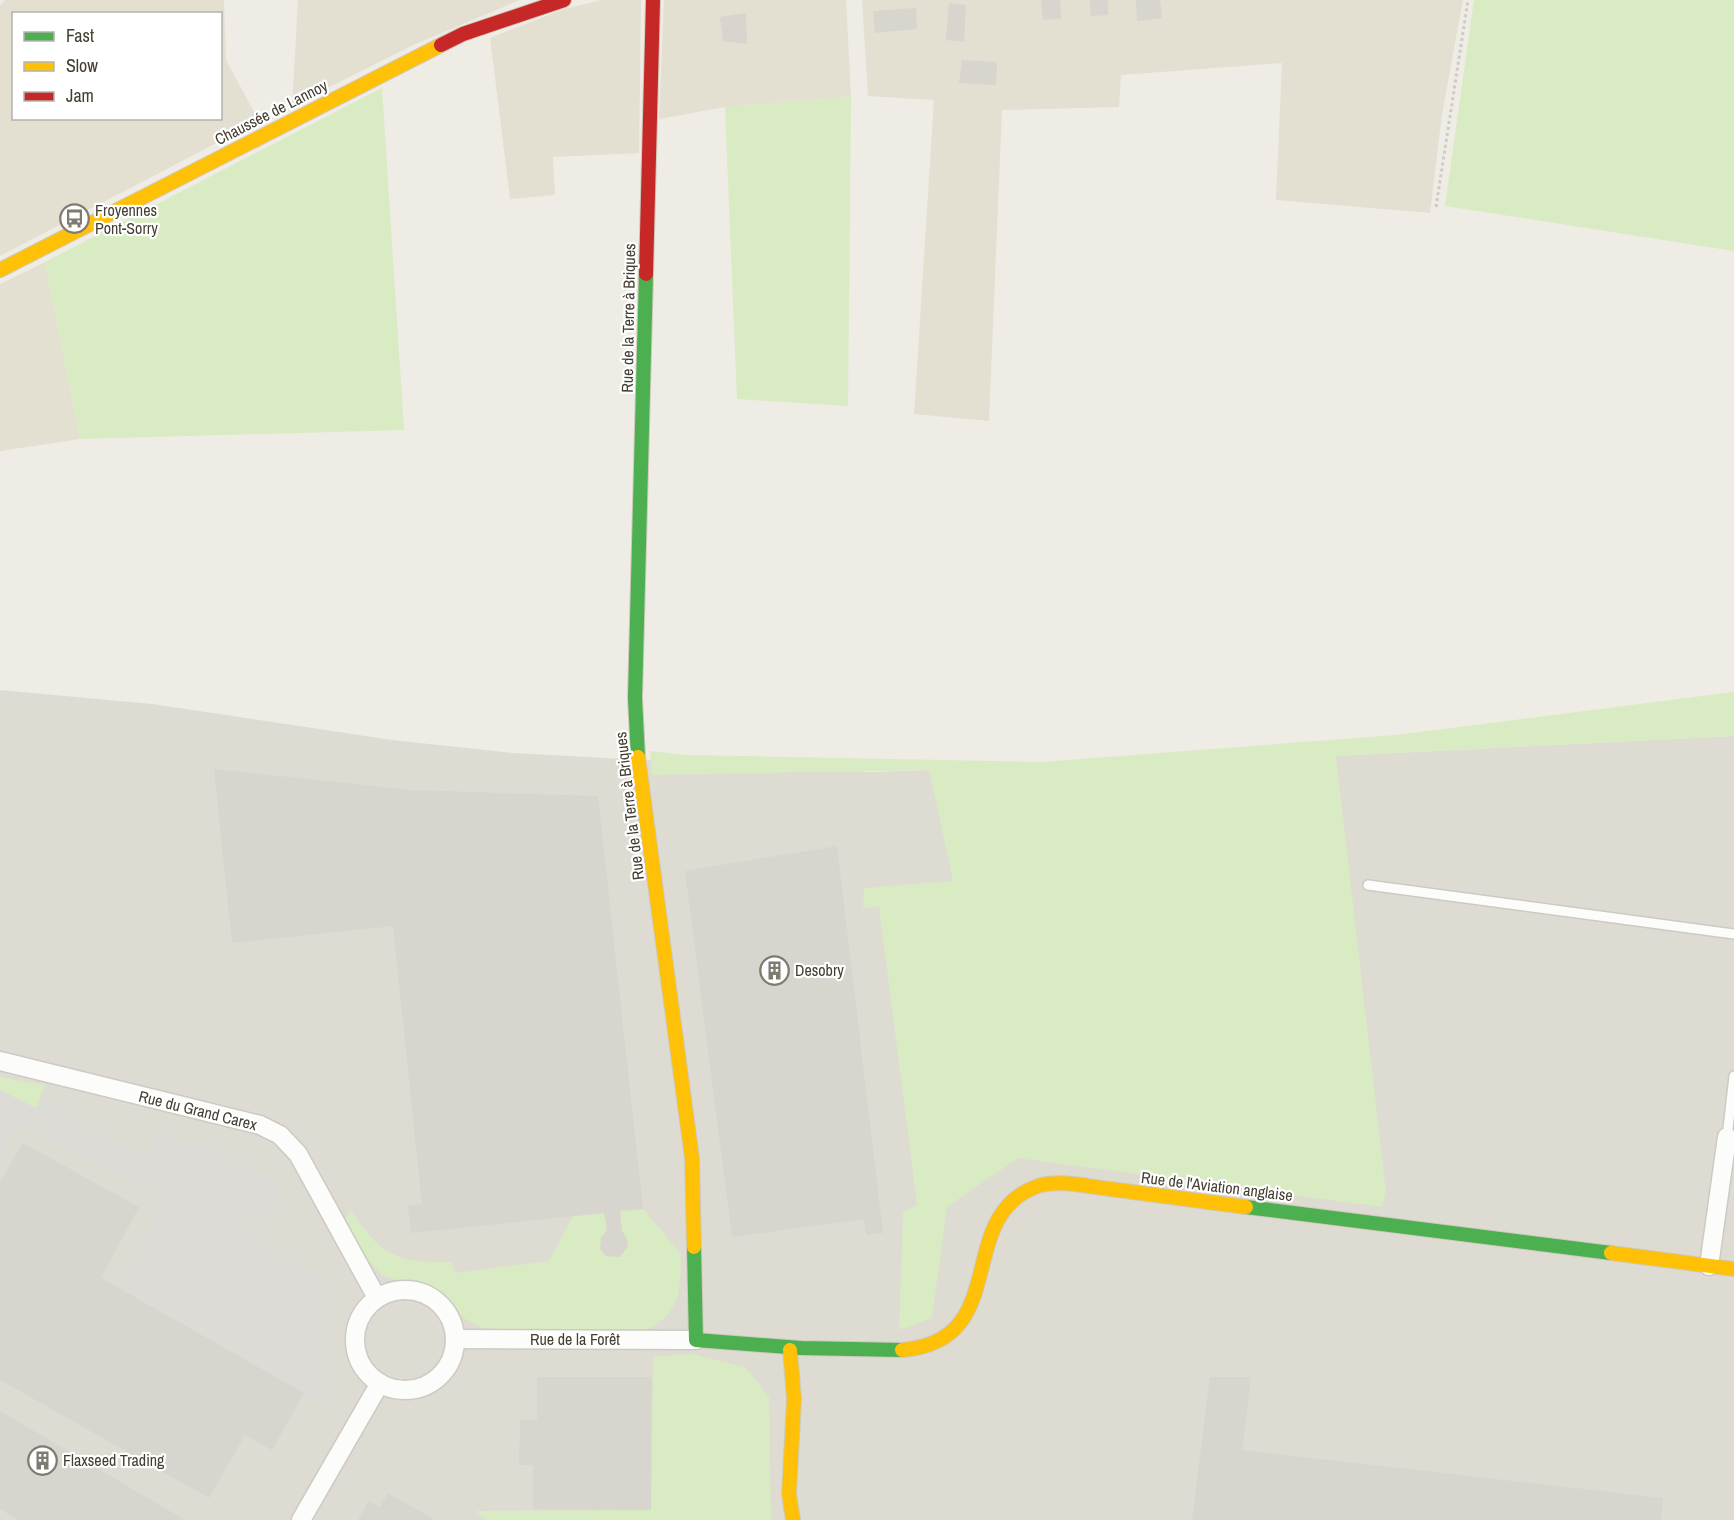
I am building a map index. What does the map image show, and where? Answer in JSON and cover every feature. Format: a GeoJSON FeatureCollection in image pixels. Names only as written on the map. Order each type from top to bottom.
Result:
{"type":"FeatureCollection","features":[{"type":"Feature","properties":{"kind":"main road","name":"Chaussée de Lannoy"},"geometry":{"type":"LineString","coordinates":[[0,270],[401,64],[464,34],[564,0]]}},
{"type":"Feature","properties":{"kind":"main road","name":"Rue de la Terre à Briques"},"geometry":{"type":"LineString","coordinates":[[653,0],[635,698],[638,757],[692,1158],[696,1340]]}},
{"type":"Feature","properties":{"kind":"main road","name":"Rue de l'Aviation anglaise"},"geometry":{"type":"LineString","coordinates":[[790,1350],[904,1350],[936,1343],[954,1331],[969,1312],[996,1218],[1013,1196],[1040,1185],[1076,1185],[1734,1269]]}},
{"type":"Feature","properties":{"kind":"main road"},"geometry":{"type":"LineString","coordinates":[[696,1340],[790,1350],[794,1399],[789,1494],[793,1520]]}},
{"type":"Feature","properties":{"kind":"street","name":"Rue du Grand Carex"},"geometry":{"type":"LineString","coordinates":[[0,1061],[260,1125],[279,1135],[298,1154],[377,1298]]}},
{"type":"Feature","properties":{"kind":"street"},"geometry":{"type":"LineString","coordinates":[[1709,1266],[1727,1137]]}},
{"type":"Feature","properties":{"kind":"street"},"geometry":{"type":"LineString","coordinates":[[406,1290],[421,1292],[435,1300],[445,1310],[452,1324],[455,1339],[453,1353],[446,1367],[436,1378],[409,1390],[394,1389],[380,1383],[360,1362],[355,1348],[355,1334],[359,1320],[377,1298],[391,1292],[406,1290]]}},
{"type":"Feature","properties":{"kind":"street","name":"Rue de la Forêt"},"geometry":{"type":"LineString","coordinates":[[455,1339],[696,1340]]}},
{"type":"Feature","properties":{"kind":"street"},"geometry":{"type":"LineString","coordinates":[[302,1520],[380,1383]]}},
{"type":"Feature","properties":{"kind":"lane"},"geometry":{"type":"LineString","coordinates":[[1368,885],[1734,934]]}},
{"type":"Feature","properties":{"kind":"lane"},"geometry":{"type":"LineString","coordinates":[[1727,1137],[1734,1076]]}},
{"type":"Feature","properties":{"kind":"path"},"geometry":{"type":"LineString","coordinates":[[1436,207],[1468,0]]}},
{"type":"Feature","properties":{"kind":"shaded area"},"geometry":{"type":"Polygon","coordinates":[[[5,0],[224,0],[226,60],[259,121],[0,256],[0,6],[5,0]]]}},
{"type":"Feature","properties":{"kind":"shaded area"},"geometry":{"type":"Polygon","coordinates":[[[298,0],[520,0],[413,45],[292,106],[298,0]]]}},
{"type":"Feature","properties":{"kind":"shaded area"},"geometry":{"type":"Polygon","coordinates":[[[602,0],[641,0],[639,153],[553,157],[555,195],[510,199],[490,38],[561,10],[602,0]]]}},
{"type":"Feature","properties":{"kind":"shaded area"},"geometry":{"type":"Polygon","coordinates":[[[664,0],[846,0],[851,97],[725,107],[659,119],[664,0]]]}},
{"type":"Feature","properties":{"kind":"shaded area"},"geometry":{"type":"Polygon","coordinates":[[[862,0],[1463,0],[1442,114],[1430,213],[1276,200],[1282,63],[1121,75],[1119,107],[1002,110],[989,421],[914,414],[934,100],[868,96],[862,0]]]}},
{"type":"Feature","properties":{"kind":"shaded area"},"geometry":{"type":"Polygon","coordinates":[[[45,262],[80,439],[0,451],[0,284],[45,262]]]}},
{"type":"Feature","properties":{"kind":"shaded area"},"geometry":{"type":"Polygon","coordinates":[[[0,690],[152,704],[392,740],[512,753],[870,772],[1334,756],[1734,736],[1734,1520],[0,1520],[0,690]]]}},
{"type":"Feature","properties":{"kind":"shaded area"},"geometry":{"type":"Polygon","coordinates":[[[0,1090],[36,1108],[42,1097],[144,1156],[160,1130],[196,1149],[203,1140],[285,1186],[263,1224],[246,1216],[242,1225],[262,1232],[273,1249],[331,1281],[332,1409],[115,1286],[162,1201],[22,1122],[0,1160],[0,1090]]]}},
{"type":"Feature","properties":{"kind":"green space"},"geometry":{"type":"Polygon","coordinates":[[[1474,0],[1734,0],[1734,251],[1445,206],[1474,0]]]}},
{"type":"Feature","properties":{"kind":"green space"},"geometry":{"type":"Polygon","coordinates":[[[382,88],[404,430],[80,439],[45,262],[382,88]]]}},
{"type":"Feature","properties":{"kind":"green space"},"geometry":{"type":"Polygon","coordinates":[[[851,97],[848,406],[737,399],[725,107],[851,97]]]}},
{"type":"Feature","properties":{"kind":"green space"},"geometry":{"type":"Polygon","coordinates":[[[1734,692],[1734,736],[1336,756],[1386,1192],[1382,1207],[1018,1158],[947,1207],[932,1318],[899,1330],[903,1212],[917,1205],[879,907],[863,908],[864,888],[953,881],[929,770],[652,775],[650,751],[686,755],[1042,762],[1396,735],[1734,692]]]}},
{"type":"Feature","properties":{"kind":"green space"},"geometry":{"type":"Polygon","coordinates":[[[0,1077],[45,1085],[36,1109],[0,1090],[0,1077]]]}},
{"type":"Feature","properties":{"kind":"green space"},"geometry":{"type":"Polygon","coordinates":[[[350,1209],[371,1237],[392,1254],[417,1261],[452,1262],[455,1273],[549,1261],[573,1216],[604,1213],[621,1226],[620,1211],[643,1209],[681,1254],[678,1292],[670,1311],[663,1319],[639,1334],[525,1334],[482,1328],[458,1315],[439,1296],[382,1275],[367,1259],[345,1221],[350,1209]]]}},
{"type":"Feature","properties":{"kind":"green space"},"geometry":{"type":"Polygon","coordinates":[[[692,1354],[745,1367],[769,1397],[771,1520],[486,1520],[475,1511],[651,1510],[653,1357],[692,1354]]]}},
{"type":"Feature","properties":{"kind":"building"},"geometry":{"type":"Polygon","coordinates":[[[1041,0],[1060,0],[1061,19],[1043,20],[1041,0]]]}},
{"type":"Feature","properties":{"kind":"building"},"geometry":{"type":"Polygon","coordinates":[[[1090,0],[1108,0],[1108,15],[1091,16],[1090,0]]]}},
{"type":"Feature","properties":{"kind":"building"},"geometry":{"type":"Polygon","coordinates":[[[1136,0],[1160,0],[1162,18],[1137,21],[1136,0]]]}},
{"type":"Feature","properties":{"kind":"building"},"geometry":{"type":"Polygon","coordinates":[[[949,3],[966,5],[964,42],[946,40],[949,3]]]}},
{"type":"Feature","properties":{"kind":"building"},"geometry":{"type":"Polygon","coordinates":[[[916,8],[917,29],[875,33],[873,11],[916,8]]]}},
{"type":"Feature","properties":{"kind":"building"},"geometry":{"type":"Polygon","coordinates":[[[746,13],[747,44],[723,41],[720,17],[746,13]]]}},
{"type":"Feature","properties":{"kind":"building"},"geometry":{"type":"Polygon","coordinates":[[[962,60],[997,62],[996,85],[959,83],[962,60]]]}},
{"type":"Feature","properties":{"kind":"building"},"geometry":{"type":"Polygon","coordinates":[[[214,769],[410,790],[598,796],[643,1209],[620,1211],[622,1231],[628,1246],[620,1257],[606,1256],[600,1249],[601,1238],[607,1230],[604,1213],[411,1233],[408,1206],[422,1204],[393,926],[232,943],[214,769]]]}},
{"type":"Feature","properties":{"kind":"building","name":"Desobry"},"geometry":{"type":"Polygon","coordinates":[[[837,846],[883,1233],[866,1235],[864,1219],[732,1237],[685,871],[837,846]]]}},
{"type":"Feature","properties":{"kind":"building"},"geometry":{"type":"Polygon","coordinates":[[[23,1143],[139,1207],[101,1278],[304,1393],[272,1450],[245,1435],[209,1498],[0,1380],[0,1182],[23,1143]]]}},
{"type":"Feature","properties":{"kind":"building"},"geometry":{"type":"Polygon","coordinates":[[[537,1377],[652,1377],[651,1510],[533,1509],[533,1465],[519,1465],[520,1420],[537,1420],[537,1377]]]}},
{"type":"Feature","properties":{"kind":"building"},"geometry":{"type":"Polygon","coordinates":[[[1210,1377],[1251,1377],[1242,1450],[1663,1498],[1661,1520],[1192,1520],[1210,1377]]]}},
{"type":"Feature","properties":{"kind":"building","name":"Flaxseed Trading"},"geometry":{"type":"Polygon","coordinates":[[[0,1411],[185,1520],[18,1520],[0,1509],[0,1411]]]}},
{"type":"Feature","properties":{"kind":"building"},"geometry":{"type":"Polygon","coordinates":[[[388,1493],[435,1520],[358,1520],[369,1501],[380,1507],[388,1493]]]}},
{"type":"Feature","properties":{"kind":"traffic: fast"},"geometry":{"type":"LineString","coordinates":[[638,757],[635,698],[646,274]]}},
{"type":"Feature","properties":{"kind":"traffic: fast"},"geometry":{"type":"LineString","coordinates":[[1246,1207],[1611,1253]]}},
{"type":"Feature","properties":{"kind":"traffic: fast"},"geometry":{"type":"LineString","coordinates":[[694,1247],[696,1340],[801,1348],[902,1350]]}},
{"type":"Feature","properties":{"kind":"traffic: slow"},"geometry":{"type":"LineString","coordinates":[[0,270],[441,45]]}},
{"type":"Feature","properties":{"kind":"traffic: slow"},"geometry":{"type":"LineString","coordinates":[[638,757],[692,1158],[694,1247]]}},
{"type":"Feature","properties":{"kind":"traffic: slow"},"geometry":{"type":"LineString","coordinates":[[902,1350],[936,1342],[958,1325],[972,1302],[996,1223],[1012,1201],[1038,1186],[1055,1183],[1074,1184],[1246,1207]]}},
{"type":"Feature","properties":{"kind":"traffic: slow"},"geometry":{"type":"LineString","coordinates":[[1611,1253],[1734,1269]]}},
{"type":"Feature","properties":{"kind":"traffic: slow"},"geometry":{"type":"LineString","coordinates":[[790,1350],[794,1399],[789,1494],[793,1520]]}},
{"type":"Feature","properties":{"kind":"traffic: jam"},"geometry":{"type":"LineString","coordinates":[[441,45],[463,34],[564,0]]}},
{"type":"Feature","properties":{"kind":"traffic: jam"},"geometry":{"type":"LineString","coordinates":[[646,274],[653,0]]}},
{"type":"Feature","properties":{"kind":"place","name":"Froyennes Pont-Sorry"},"geometry":{"type":"Point","coordinates":[74,219]}},
{"type":"Feature","properties":{"kind":"place","name":"Desobry"},"geometry":{"type":"Point","coordinates":[774,970]}},
{"type":"Feature","properties":{"kind":"place","name":"Flaxseed Trading"},"geometry":{"type":"Point","coordinates":[42,1460]}}]}
